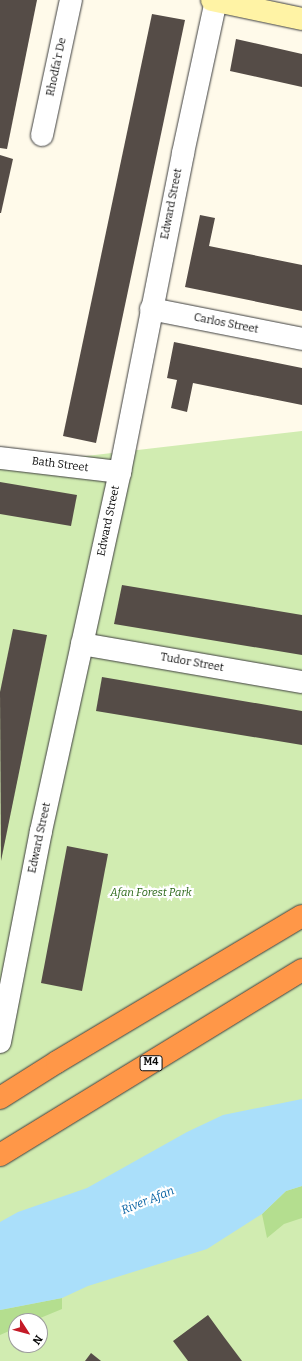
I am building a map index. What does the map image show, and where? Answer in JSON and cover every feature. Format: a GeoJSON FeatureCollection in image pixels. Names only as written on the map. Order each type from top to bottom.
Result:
{"type":"FeatureCollection","features":[{"type":"Feature","properties":{"kind":"highway"},"geometry":{"type":"LineString","coordinates":[[0,1098],[63,1058],[302,916]]}},
{"type":"Feature","properties":{"kind":"highway","name":"M4"},"geometry":{"type":"LineString","coordinates":[[0,1155],[302,970]]}},
{"type":"Feature","properties":{"kind":"street","name":"Rhodfa'r De"},"geometry":{"type":"LineString","coordinates":[[42,135],[71,0]]}},
{"type":"Feature","properties":{"kind":"street"},"geometry":{"type":"LineString","coordinates":[[214,0],[302,19]]}},
{"type":"Feature","properties":{"kind":"street","name":"Edward Street"},"geometry":{"type":"LineString","coordinates":[[0,1042],[40,838],[120,472],[151,309],[214,0]]}},
{"type":"Feature","properties":{"kind":"street","name":"Carlos Street"},"geometry":{"type":"LineString","coordinates":[[151,309],[302,339]]}},
{"type":"Feature","properties":{"kind":"street","name":"Bath Street"},"geometry":{"type":"LineString","coordinates":[[0,458],[120,472]]}},
{"type":"Feature","properties":{"kind":"street","name":"Tudor Street"},"geometry":{"type":"LineString","coordinates":[[82,644],[302,682]]}},
{"type":"Feature","properties":{"kind":"green space","name":"Afan Forest Park"},"geometry":{"type":"Polygon","coordinates":[[[302,431],[302,1361],[0,1361],[0,466],[302,431]]]}},
{"type":"Feature","properties":{"kind":"green space"},"geometry":{"type":"Polygon","coordinates":[[[302,1186],[302,1218],[284,1224],[267,1238],[262,1214],[286,1191],[302,1186]]]}},
{"type":"Feature","properties":{"kind":"green space"},"geometry":{"type":"Polygon","coordinates":[[[62,1298],[62,1309],[48,1315],[48,1313],[8,1313],[8,1332],[0,1335],[0,1310],[62,1298]]]}},
{"type":"Feature","properties":{"kind":"water","name":"River Afan"},"geometry":{"type":"Polygon","coordinates":[[[302,1099],[302,1186],[286,1191],[262,1214],[207,1249],[88,1286],[62,1298],[0,1310],[0,1222],[18,1212],[87,1188],[187,1132],[223,1115],[302,1099]]]}},
{"type":"Feature","properties":{"kind":"building"},"geometry":{"type":"Polygon","coordinates":[[[0,0],[37,0],[7,149],[0,148],[0,0]]]}},
{"type":"Feature","properties":{"kind":"building"},"geometry":{"type":"Polygon","coordinates":[[[152,14],[185,20],[96,443],[63,436],[152,14]]]}},
{"type":"Feature","properties":{"kind":"building"},"geometry":{"type":"Polygon","coordinates":[[[236,39],[302,54],[302,87],[230,71],[236,39]]]}},
{"type":"Feature","properties":{"kind":"building"},"geometry":{"type":"Polygon","coordinates":[[[0,155],[13,159],[1,213],[0,213],[0,155]]]}},
{"type":"Feature","properties":{"kind":"building"},"geometry":{"type":"Polygon","coordinates":[[[200,215],[215,218],[209,246],[302,265],[302,311],[185,287],[200,215]]]}},
{"type":"Feature","properties":{"kind":"building"},"geometry":{"type":"Polygon","coordinates":[[[174,342],[302,368],[302,405],[193,383],[187,412],[171,408],[177,380],[167,378],[174,342]]]}},
{"type":"Feature","properties":{"kind":"building"},"geometry":{"type":"Polygon","coordinates":[[[0,482],[77,495],[71,526],[0,514],[0,482]]]}},
{"type":"Feature","properties":{"kind":"building"},"geometry":{"type":"Polygon","coordinates":[[[122,585],[302,615],[302,655],[114,624],[122,585]]]}},
{"type":"Feature","properties":{"kind":"building"},"geometry":{"type":"Polygon","coordinates":[[[13,629],[47,635],[1,861],[0,692],[13,629]]]}},
{"type":"Feature","properties":{"kind":"building"},"geometry":{"type":"Polygon","coordinates":[[[102,677],[302,711],[302,745],[96,711],[102,677]]]}},
{"type":"Feature","properties":{"kind":"building"},"geometry":{"type":"Polygon","coordinates":[[[67,846],[108,854],[82,991],[41,983],[67,846]]]}},
{"type":"Feature","properties":{"kind":"building"},"geometry":{"type":"Polygon","coordinates":[[[208,1315],[242,1361],[188,1361],[173,1341],[208,1315]]]}},
{"type":"Feature","properties":{"kind":"building"},"geometry":{"type":"Polygon","coordinates":[[[91,1353],[101,1361],[85,1361],[91,1353]]]}}]}
